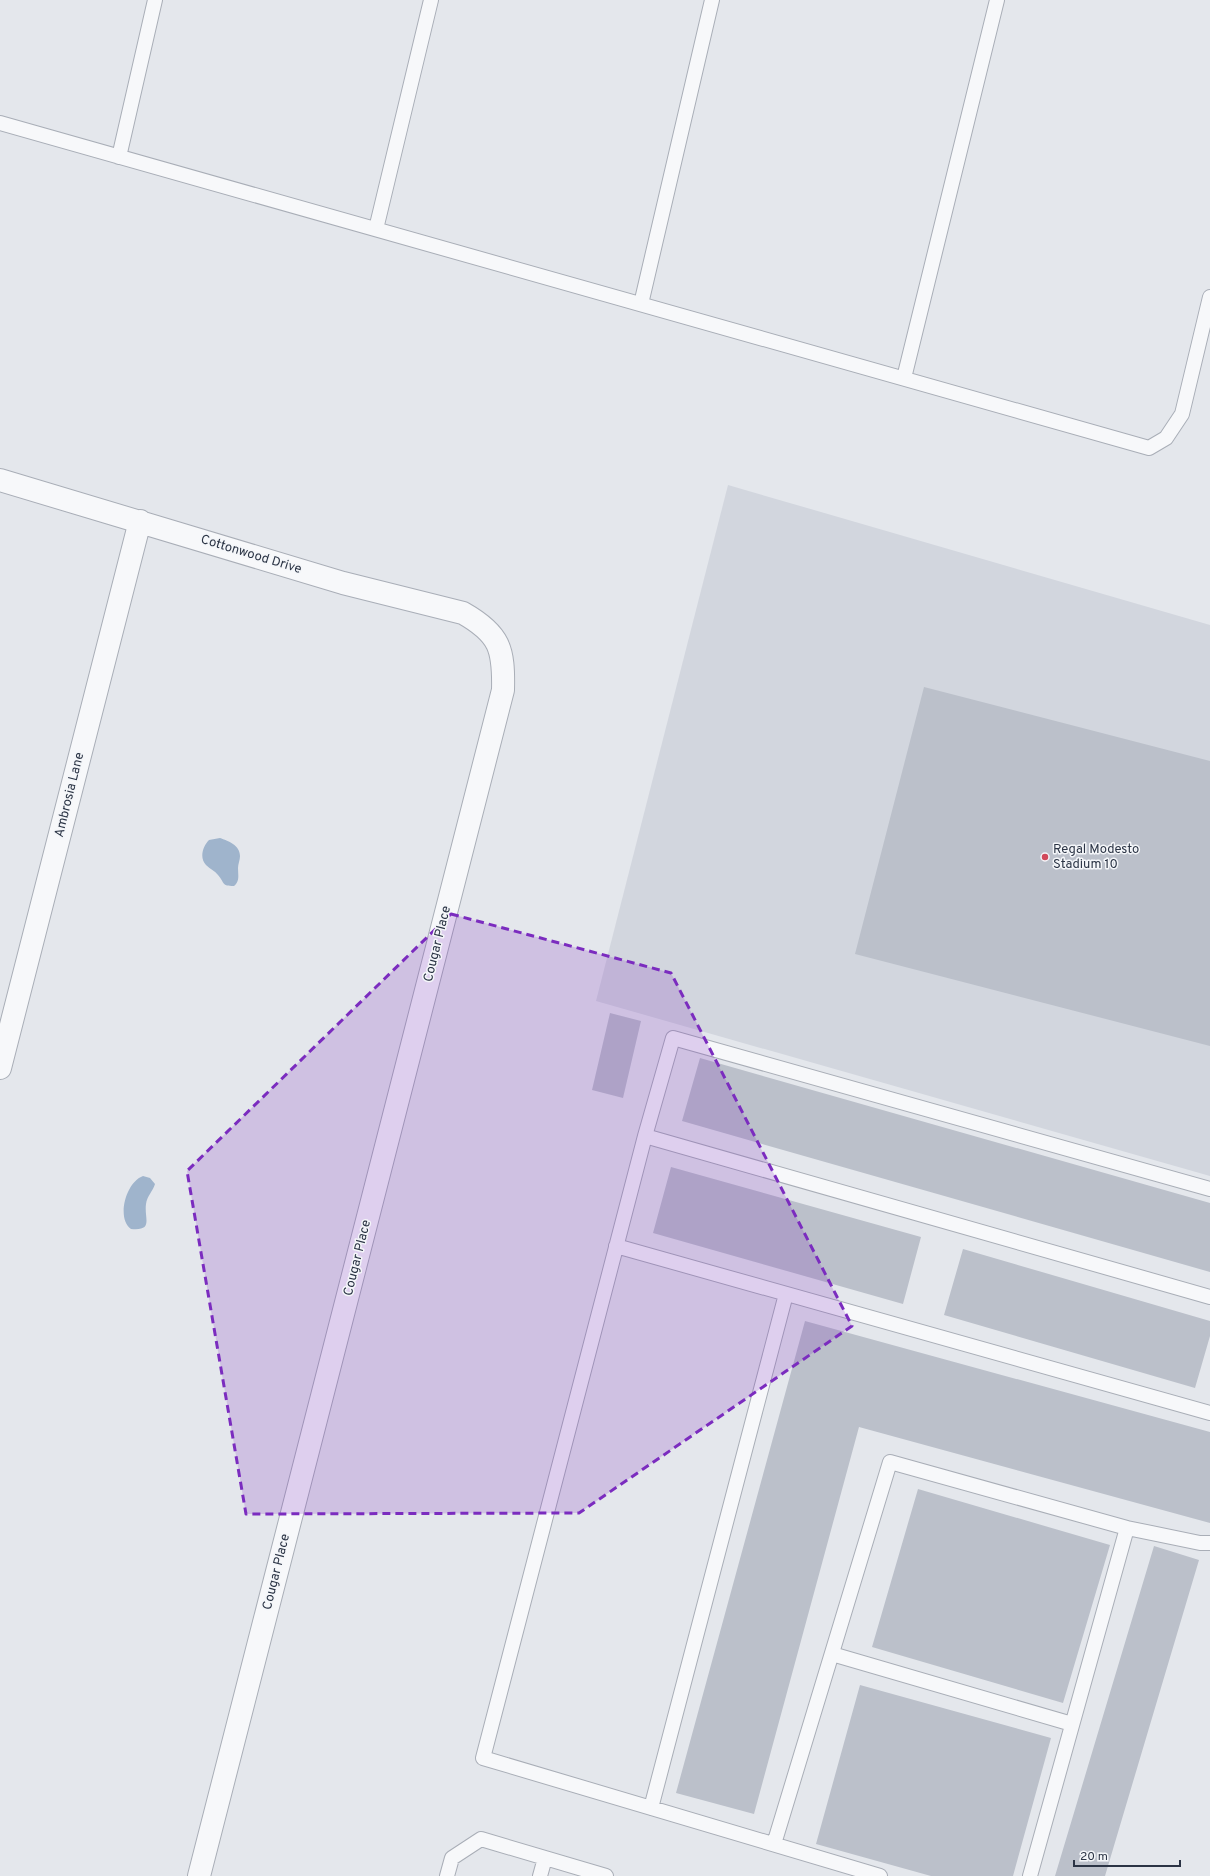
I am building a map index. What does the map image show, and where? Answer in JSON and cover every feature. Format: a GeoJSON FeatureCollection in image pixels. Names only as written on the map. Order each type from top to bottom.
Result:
{"type":"FeatureCollection","features":[{"type":"Feature","properties":{"kind":"street","name":"Cottonwood Drive"},"geometry":{"type":"LineString","coordinates":[[0,480],[343,583],[463,612],[481,623],[496,640]]}},
{"type":"Feature","properties":{"kind":"street","name":"Ambrosia Lane"},"geometry":{"type":"LineString","coordinates":[[0,1068],[140,521]]}},
{"type":"Feature","properties":{"kind":"street","name":"Cougar Place"},"geometry":{"type":"LineString","coordinates":[[199,1876],[503,690],[504,662],[496,640]]}},
{"type":"Feature","properties":{"kind":"lane"},"geometry":{"type":"LineString","coordinates":[[119,156],[155,0]]}},
{"type":"Feature","properties":{"kind":"lane"},"geometry":{"type":"LineString","coordinates":[[376,229],[432,0]]}},
{"type":"Feature","properties":{"kind":"lane"},"geometry":{"type":"LineString","coordinates":[[641,304],[712,0]]}},
{"type":"Feature","properties":{"kind":"lane"},"geometry":{"type":"LineString","coordinates":[[904,378],[997,0]]}},
{"type":"Feature","properties":{"kind":"lane"},"geometry":{"type":"LineString","coordinates":[[0,123],[1149,448],[1166,438],[1182,414],[1210,297]]}},
{"type":"Feature","properties":{"kind":"lane"},"geometry":{"type":"LineString","coordinates":[[880,1876],[483,1758],[645,1136],[673,1038],[1210,1189]]}},
{"type":"Feature","properties":{"kind":"lane"},"geometry":{"type":"LineString","coordinates":[[645,1136],[1210,1296]]}},
{"type":"Feature","properties":{"kind":"lane"},"geometry":{"type":"LineString","coordinates":[[616,1246],[1210,1413]]}},
{"type":"Feature","properties":{"kind":"lane"},"geometry":{"type":"LineString","coordinates":[[651,1808],[786,1294]]}},
{"type":"Feature","properties":{"kind":"lane"},"geometry":{"type":"LineString","coordinates":[[774,1844],[890,1462],[1127,1528],[1200,1543],[1210,1543]]}},
{"type":"Feature","properties":{"kind":"lane"},"geometry":{"type":"LineString","coordinates":[[1030,1876],[1127,1528]]}},
{"type":"Feature","properties":{"kind":"lane"},"geometry":{"type":"LineString","coordinates":[[832,1654],[1072,1724]]}},
{"type":"Feature","properties":{"kind":"lane"},"geometry":{"type":"LineString","coordinates":[[447,1876],[452,1858],[481,1839],[606,1876]]}},
{"type":"Feature","properties":{"kind":"lane"},"geometry":{"type":"LineString","coordinates":[[540,1876],[545,1858]]}},
{"type":"Feature","properties":{"kind":"highlighted area"},"geometry":{"type":"Polygon","coordinates":[[[451,914],[671,973],[852,1326],[579,1513],[246,1514],[187,1171],[451,914]]]}},
{"type":"Feature","properties":{"kind":"shaded area"},"geometry":{"type":"Polygon","coordinates":[[[728,485],[1210,625],[1210,1176],[596,1001],[728,485]]]}},
{"type":"Feature","properties":{"kind":"water"},"geometry":{"type":"Polygon","coordinates":[[[220,838],[236,846],[239,852],[238,880],[234,886],[225,885],[217,874],[206,865],[202,856],[209,840],[220,838]]]}},
{"type":"Feature","properties":{"kind":"water"},"geometry":{"type":"Polygon","coordinates":[[[143,1176],[150,1178],[155,1184],[147,1201],[145,1226],[143,1228],[131,1229],[124,1217],[125,1201],[132,1185],[143,1176]]]}},
{"type":"Feature","properties":{"kind":"building","name":"Regal Modesto Stadium 10"},"geometry":{"type":"Polygon","coordinates":[[[924,687],[1210,761],[1210,1046],[855,954],[924,687]]]}},
{"type":"Feature","properties":{"kind":"building"},"geometry":{"type":"Polygon","coordinates":[[[610,1013],[641,1021],[623,1098],[592,1090],[610,1013]]]}},
{"type":"Feature","properties":{"kind":"building"},"geometry":{"type":"Polygon","coordinates":[[[700,1058],[1210,1203],[1210,1272],[682,1121],[700,1058]]]}},
{"type":"Feature","properties":{"kind":"building"},"geometry":{"type":"Polygon","coordinates":[[[671,1167],[921,1237],[903,1304],[653,1233],[671,1167]]]}},
{"type":"Feature","properties":{"kind":"building"},"geometry":{"type":"Polygon","coordinates":[[[963,1249],[1210,1321],[1210,1336],[1195,1388],[944,1315],[963,1249]]]}},
{"type":"Feature","properties":{"kind":"building"},"geometry":{"type":"Polygon","coordinates":[[[805,1321],[1210,1432],[1210,1523],[859,1427],[754,1814],[676,1793],[805,1321]]]}},
{"type":"Feature","properties":{"kind":"building"},"geometry":{"type":"Polygon","coordinates":[[[918,1489],[1110,1545],[1063,1703],[872,1647],[918,1489]]]}},
{"type":"Feature","properties":{"kind":"building"},"geometry":{"type":"Polygon","coordinates":[[[1154,1546],[1199,1560],[1105,1876],[1055,1876],[1154,1546]]]}},
{"type":"Feature","properties":{"kind":"building"},"geometry":{"type":"Polygon","coordinates":[[[860,1685],[1051,1738],[1013,1876],[931,1876],[816,1844],[860,1685]]]}},
{"type":"Feature","properties":{"kind":"place","name":"Regal Modesto Stadium 10"},"geometry":{"type":"Point","coordinates":[1045,857]}}]}
